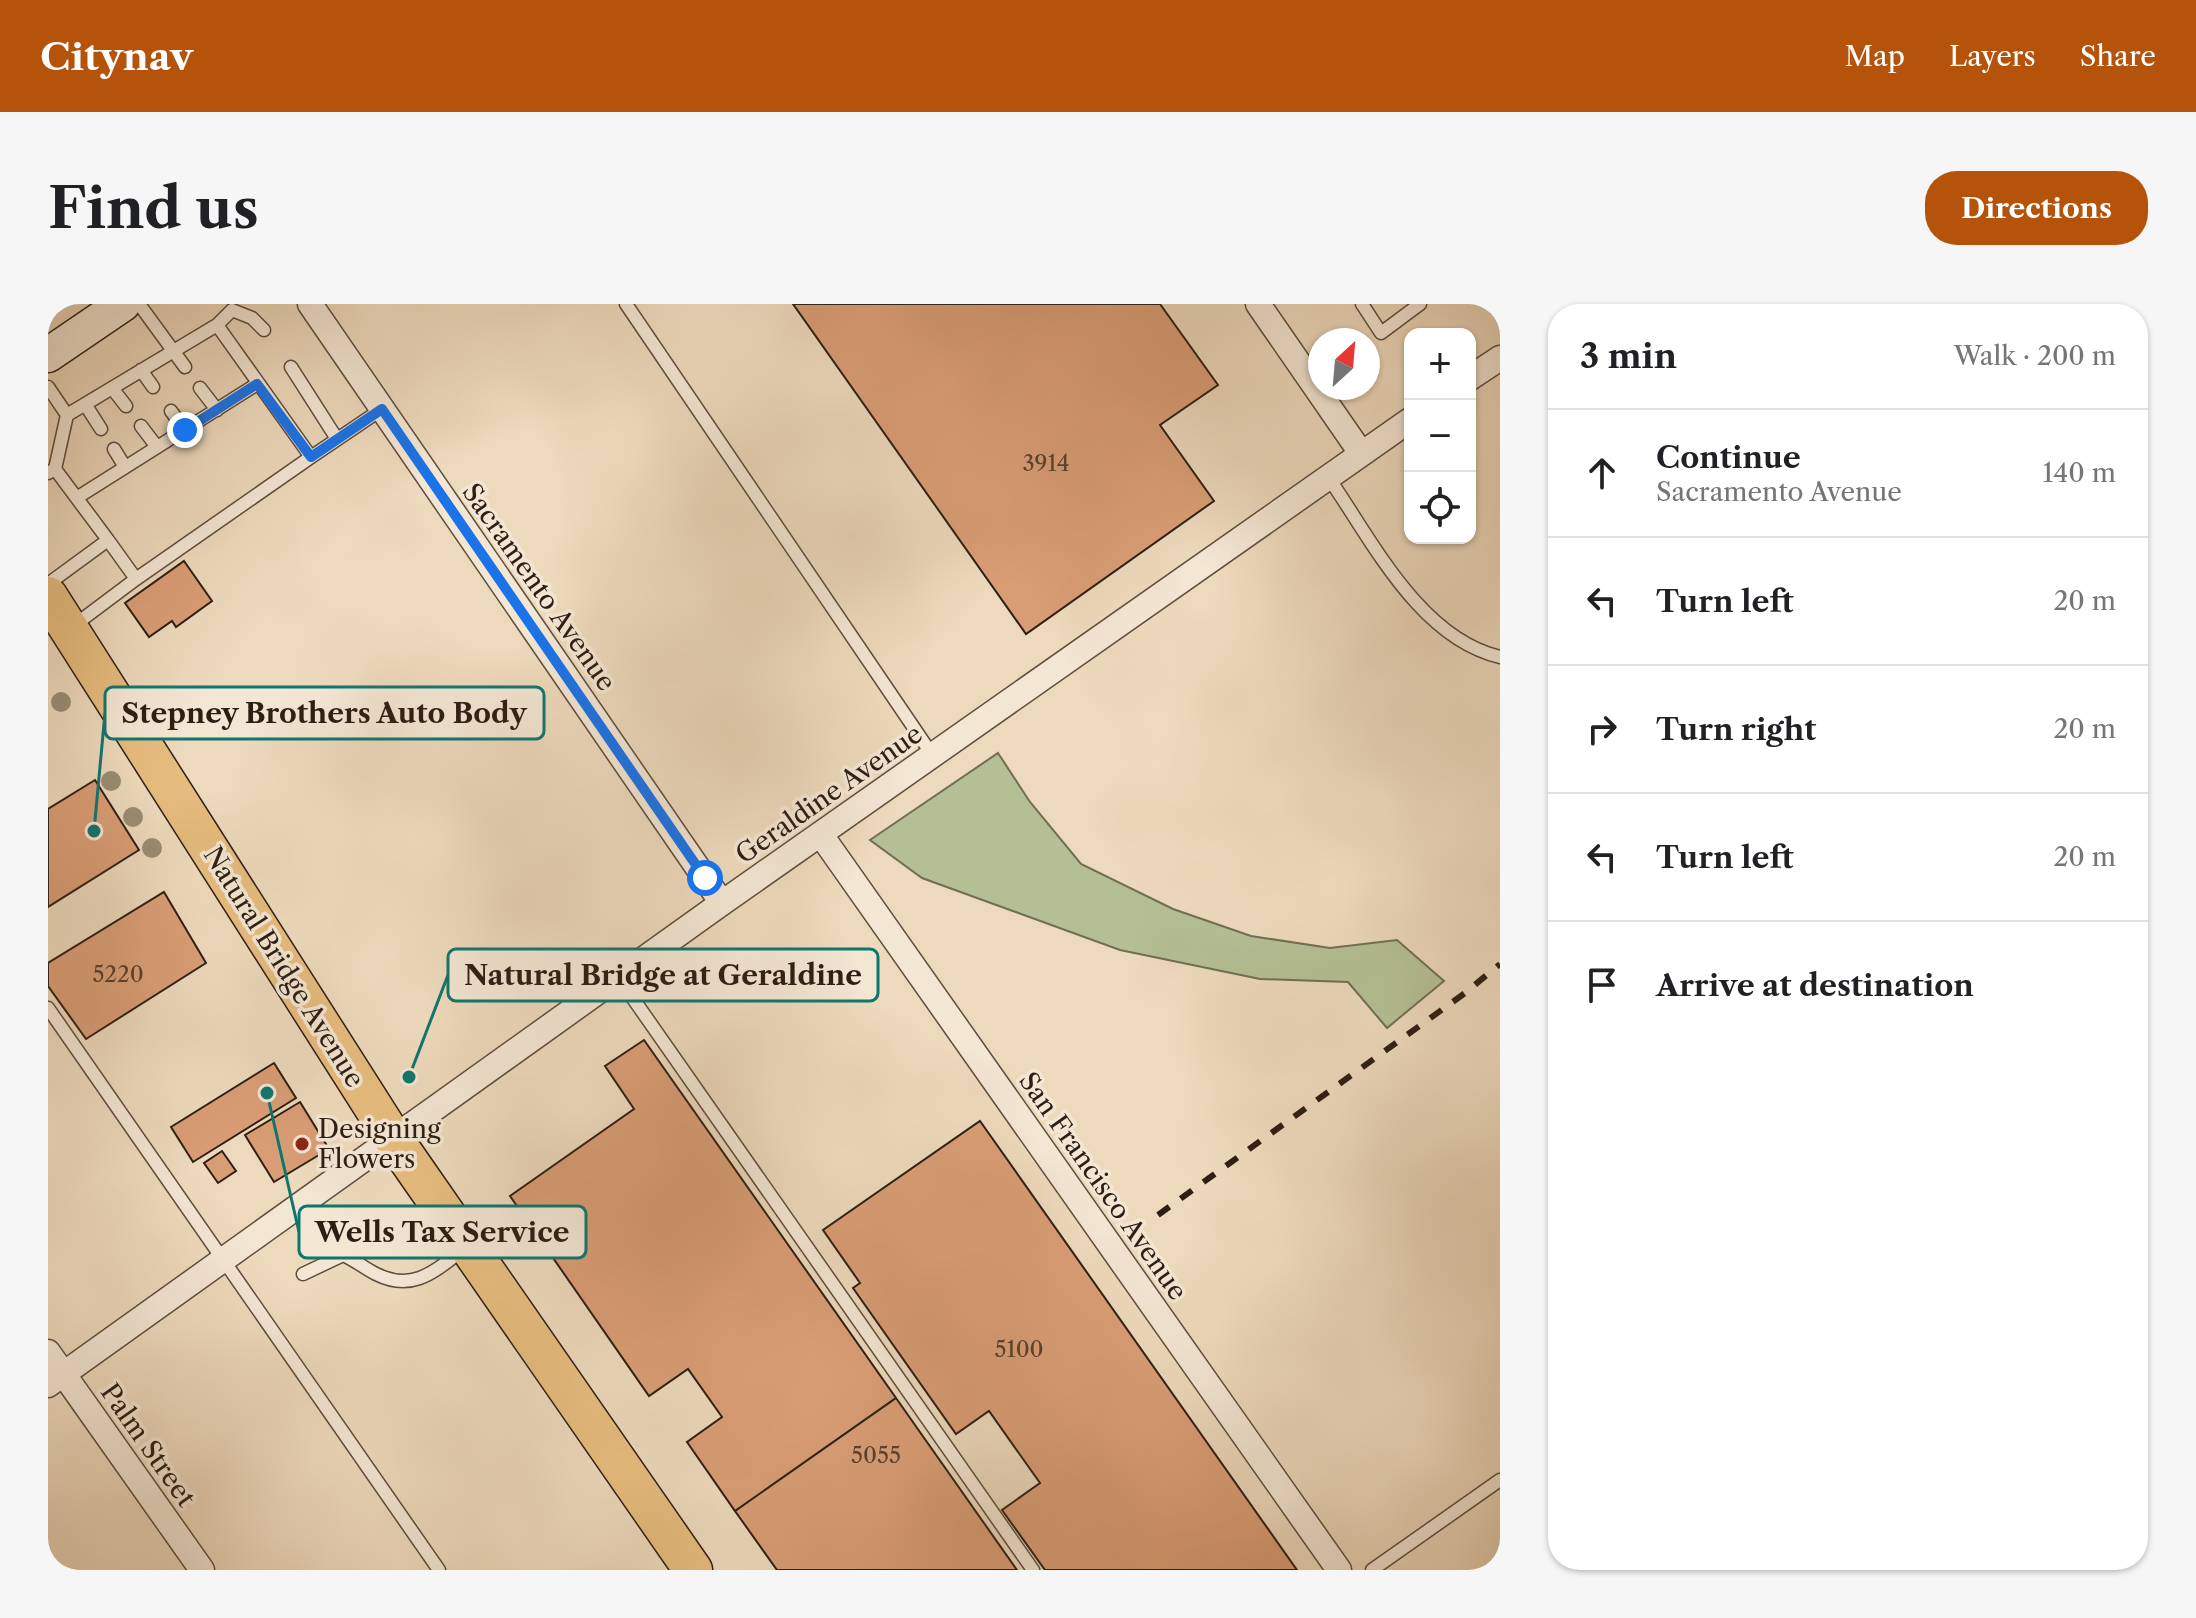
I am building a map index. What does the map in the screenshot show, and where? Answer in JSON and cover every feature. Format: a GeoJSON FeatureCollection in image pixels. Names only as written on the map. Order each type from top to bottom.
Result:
{"type":"FeatureCollection","features":[{"type":"Feature","properties":{"kind":"main road"},"geometry":{"type":"LineString","coordinates":[[48,355],[123,304]]}},
{"type":"Feature","properties":{"kind":"main road","name":"Natural Bridge Avenue"},"geometry":{"type":"LineString","coordinates":[[54,606],[393,1138],[693,1570]]}},
{"type":"Feature","properties":{"kind":"street","name":"Sacramento Avenue"},"geometry":{"type":"LineString","coordinates":[[310,304],[722,903]]}},
{"type":"Feature","properties":{"kind":"street"},"geometry":{"type":"LineString","coordinates":[[1258,304],[1361,453]]}},
{"type":"Feature","properties":{"kind":"street"},"geometry":{"type":"LineString","coordinates":[[1476,374],[1500,358]]}},
{"type":"Feature","properties":{"kind":"street","name":"Geraldine Avenue"},"geometry":{"type":"LineString","coordinates":[[56,1379],[722,903],[1404,424]]}},
{"type":"Feature","properties":{"kind":"street","name":"San Francisco Avenue"},"geometry":{"type":"LineString","coordinates":[[821,835],[1339,1570]]}},
{"type":"Feature","properties":{"kind":"street","name":"Palm Street"},"geometry":{"type":"LineString","coordinates":[[48,1352],[56,1379],[202,1570]]}},
{"type":"Feature","properties":{"kind":"lane"},"geometry":{"type":"LineString","coordinates":[[139,304],[185,367]]}},
{"type":"Feature","properties":{"kind":"lane"},"geometry":{"type":"LineString","coordinates":[[626,304],[933,756]]}},
{"type":"Feature","properties":{"kind":"lane"},"geometry":{"type":"LineString","coordinates":[[1362,304],[1381,333],[1420,304]]}},
{"type":"Feature","properties":{"kind":"lane"},"geometry":{"type":"LineString","coordinates":[[136,579],[78,497],[52,471],[67,415],[217,325],[232,310],[239,310],[264,330]]}},
{"type":"Feature","properties":{"kind":"lane"},"geometry":{"type":"LineString","coordinates":[[217,325],[311,457]]}},
{"type":"Feature","properties":{"kind":"lane"},"geometry":{"type":"LineString","coordinates":[[291,367],[337,439]]}},
{"type":"Feature","properties":{"kind":"lane"},"geometry":{"type":"LineString","coordinates":[[141,370],[153,387]]}},
{"type":"Feature","properties":{"kind":"lane"},"geometry":{"type":"LineString","coordinates":[[78,497],[257,384]]}},
{"type":"Feature","properties":{"kind":"lane"},"geometry":{"type":"LineString","coordinates":[[48,387],[67,415]]}},
{"type":"Feature","properties":{"kind":"lane"},"geometry":{"type":"LineString","coordinates":[[112,388],[126,406]]}},
{"type":"Feature","properties":{"kind":"lane"},"geometry":{"type":"LineString","coordinates":[[200,388],[217,410]]}},
{"type":"Feature","properties":{"kind":"lane"},"geometry":{"type":"LineString","coordinates":[[85,404],[101,429]]}},
{"type":"Feature","properties":{"kind":"lane"},"geometry":{"type":"LineString","coordinates":[[54,606],[136,579],[382,409]]}},
{"type":"Feature","properties":{"kind":"lane"},"geometry":{"type":"LineString","coordinates":[[171,411],[185,430]]}},
{"type":"Feature","properties":{"kind":"lane"},"geometry":{"type":"LineString","coordinates":[[141,426],[157,447]]}},
{"type":"Feature","properties":{"kind":"lane"},"geometry":{"type":"LineString","coordinates":[[114,449],[125,467]]}},
{"type":"Feature","properties":{"kind":"lane"},"geometry":{"type":"LineString","coordinates":[[1328,477],[1406,588],[1442,627],[1480,652],[1500,657]]}},
{"type":"Feature","properties":{"kind":"lane"},"geometry":{"type":"LineString","coordinates":[[54,606],[108,540]]}},
{"type":"Feature","properties":{"kind":"lane"},"geometry":{"type":"LineString","coordinates":[[618,977],[1033,1570]]}},
{"type":"Feature","properties":{"kind":"lane"},"geometry":{"type":"LineString","coordinates":[[48,1008],[439,1570]]}},
{"type":"Feature","properties":{"kind":"lane"},"geometry":{"type":"LineString","coordinates":[[303,1274],[343,1255],[386,1278],[413,1282],[426,1278],[468,1246]]}},
{"type":"Feature","properties":{"kind":"lane"},"geometry":{"type":"LineString","coordinates":[[1372,1570],[1500,1480]]}},
{"type":"Feature","properties":{"kind":"green space"},"geometry":{"type":"Polygon","coordinates":[[[998,753],[1030,802],[1081,864],[1173,909],[1251,936],[1330,948],[1397,940],[1444,981],[1387,1028],[1348,982],[1260,979],[1120,950],[922,878],[870,840],[998,753]]]}},
{"type":"Feature","properties":{"kind":"building"},"geometry":{"type":"Polygon","coordinates":[[[793,304],[1160,304],[1218,385],[1160,425],[1214,501],[1026,634],[793,304]]]}},
{"type":"Feature","properties":{"kind":"building"},"geometry":{"type":"Polygon","coordinates":[[[184,561],[212,601],[176,627],[172,621],[149,637],[125,603],[184,561]]]}},
{"type":"Feature","properties":{"kind":"building"},"geometry":{"type":"Polygon","coordinates":[[[95,780],[139,850],[48,907],[48,809],[95,780]]]}},
{"type":"Feature","properties":{"kind":"building"},"geometry":{"type":"Polygon","coordinates":[[[164,892],[206,963],[86,1039],[48,986],[48,963],[164,892]]]}},
{"type":"Feature","properties":{"kind":"building"},"geometry":{"type":"Polygon","coordinates":[[[644,1040],[896,1398],[735,1511],[687,1442],[722,1417],[688,1369],[649,1396],[510,1196],[634,1109],[605,1066],[644,1040]]]}},
{"type":"Feature","properties":{"kind":"building"},"geometry":{"type":"Polygon","coordinates":[[[274,1063],[296,1098],[193,1162],[171,1127],[274,1063]]]}},
{"type":"Feature","properties":{"kind":"building"},"geometry":{"type":"Polygon","coordinates":[[[300,1102],[329,1149],[274,1182],[245,1135],[300,1102]]]}},
{"type":"Feature","properties":{"kind":"building"},"geometry":{"type":"Polygon","coordinates":[[[980,1121],[1297,1570],[1045,1570],[1002,1510],[1040,1483],[989,1411],[956,1434],[853,1288],[860,1283],[823,1230],[980,1121]]]}},
{"type":"Feature","properties":{"kind":"building"},"geometry":{"type":"Polygon","coordinates":[[[222,1151],[236,1171],[218,1183],[204,1163],[222,1151]]]}},
{"type":"Feature","properties":{"kind":"building"},"geometry":{"type":"Polygon","coordinates":[[[896,1398],[1017,1570],[777,1570],[735,1511],[896,1398]]]}},
{"type":"Feature","properties":{"kind":"railway"},"geometry":{"type":"LineString","coordinates":[[1158,1215],[1465,993],[1500,964]]}},
{"type":"Feature","properties":{"kind":"place","name":"Stepney Brothers Auto Body"},"geometry":{"type":"Point","coordinates":[94,831]}},
{"type":"Feature","properties":{"kind":"place","name":"Natural Bridge at Geraldine"},"geometry":{"type":"Point","coordinates":[409,1077]}},
{"type":"Feature","properties":{"kind":"place","name":"Wells Tax Service"},"geometry":{"type":"Point","coordinates":[267,1093]}},
{"type":"Feature","properties":{"kind":"place","name":"Designing Flowers"},"geometry":{"type":"Point","coordinates":[302,1144]}},
{"type":"Feature","properties":{"kind":"route"},"geometry":{"type":"LineString","coordinates":[[185,430],[257,384],[311,457],[382,409],[705,878]]}}]}
